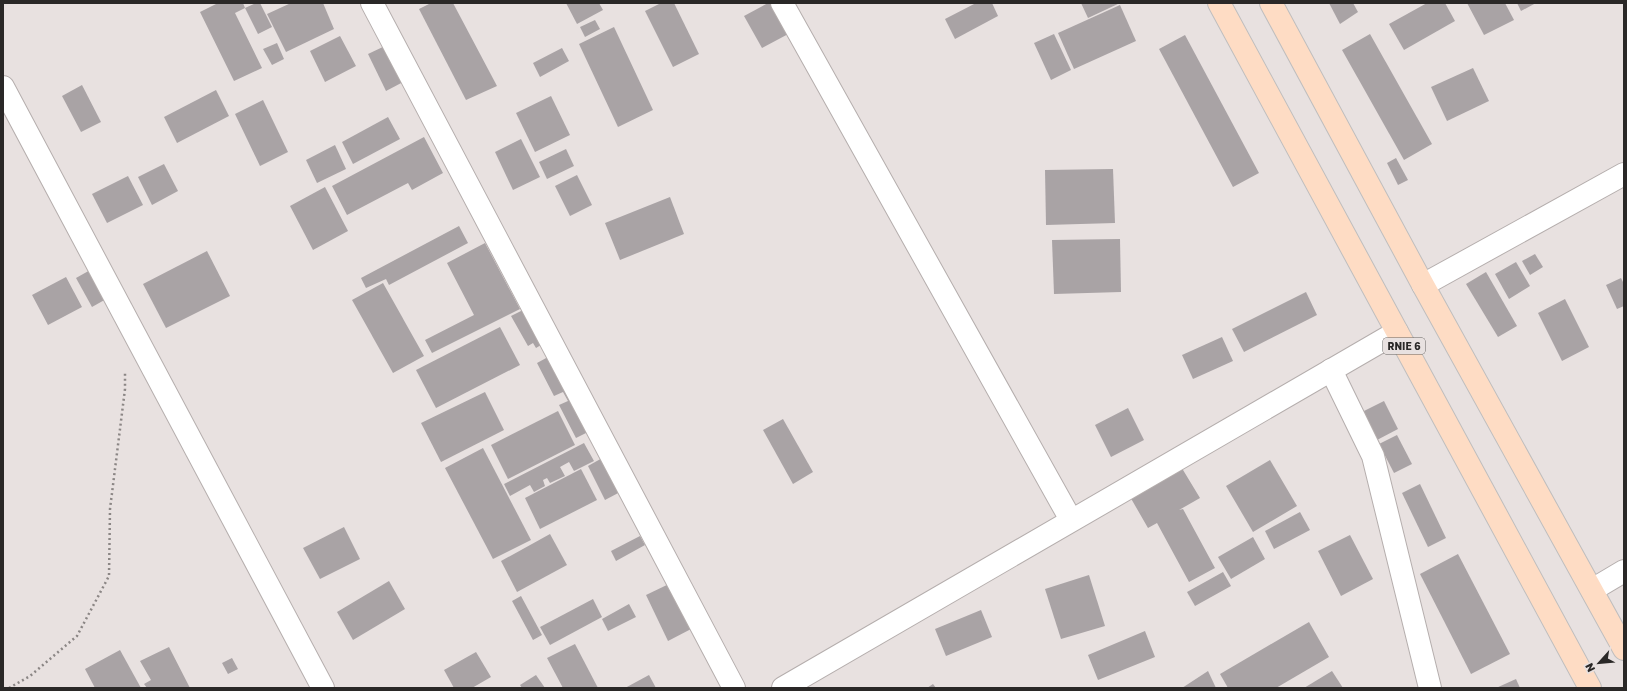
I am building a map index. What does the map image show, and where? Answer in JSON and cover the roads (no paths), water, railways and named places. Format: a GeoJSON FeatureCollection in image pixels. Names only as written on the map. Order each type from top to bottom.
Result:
{"type":"FeatureCollection","features":[{"type":"Feature","properties":{"kind":"main road","name":"RNIE 6"},"geometry":{"type":"LineString","coordinates":[[1219,3],[1590,688]]}},
{"type":"Feature","properties":{"kind":"main road"},"geometry":{"type":"LineString","coordinates":[[1271,3],[1423,285],[1624,649]]}},
{"type":"Feature","properties":{"kind":"street"},"geometry":{"type":"LineString","coordinates":[[372,3],[734,688]]}},
{"type":"Feature","properties":{"kind":"street"},"geometry":{"type":"LineString","coordinates":[[782,3],[1071,520]]}},
{"type":"Feature","properties":{"kind":"street"},"geometry":{"type":"LineString","coordinates":[[3,87],[323,688]]}},
{"type":"Feature","properties":{"kind":"street"},"geometry":{"type":"LineString","coordinates":[[1423,285],[1624,174]]}},
{"type":"Feature","properties":{"kind":"street"},"geometry":{"type":"LineString","coordinates":[[783,688],[1397,332]]}},
{"type":"Feature","properties":{"kind":"street"},"geometry":{"type":"LineString","coordinates":[[1331,370],[1373,456],[1430,688]]}},
{"type":"Feature","properties":{"kind":"street"},"geometry":{"type":"LineString","coordinates":[[1592,590],[1624,571]]}}]}
